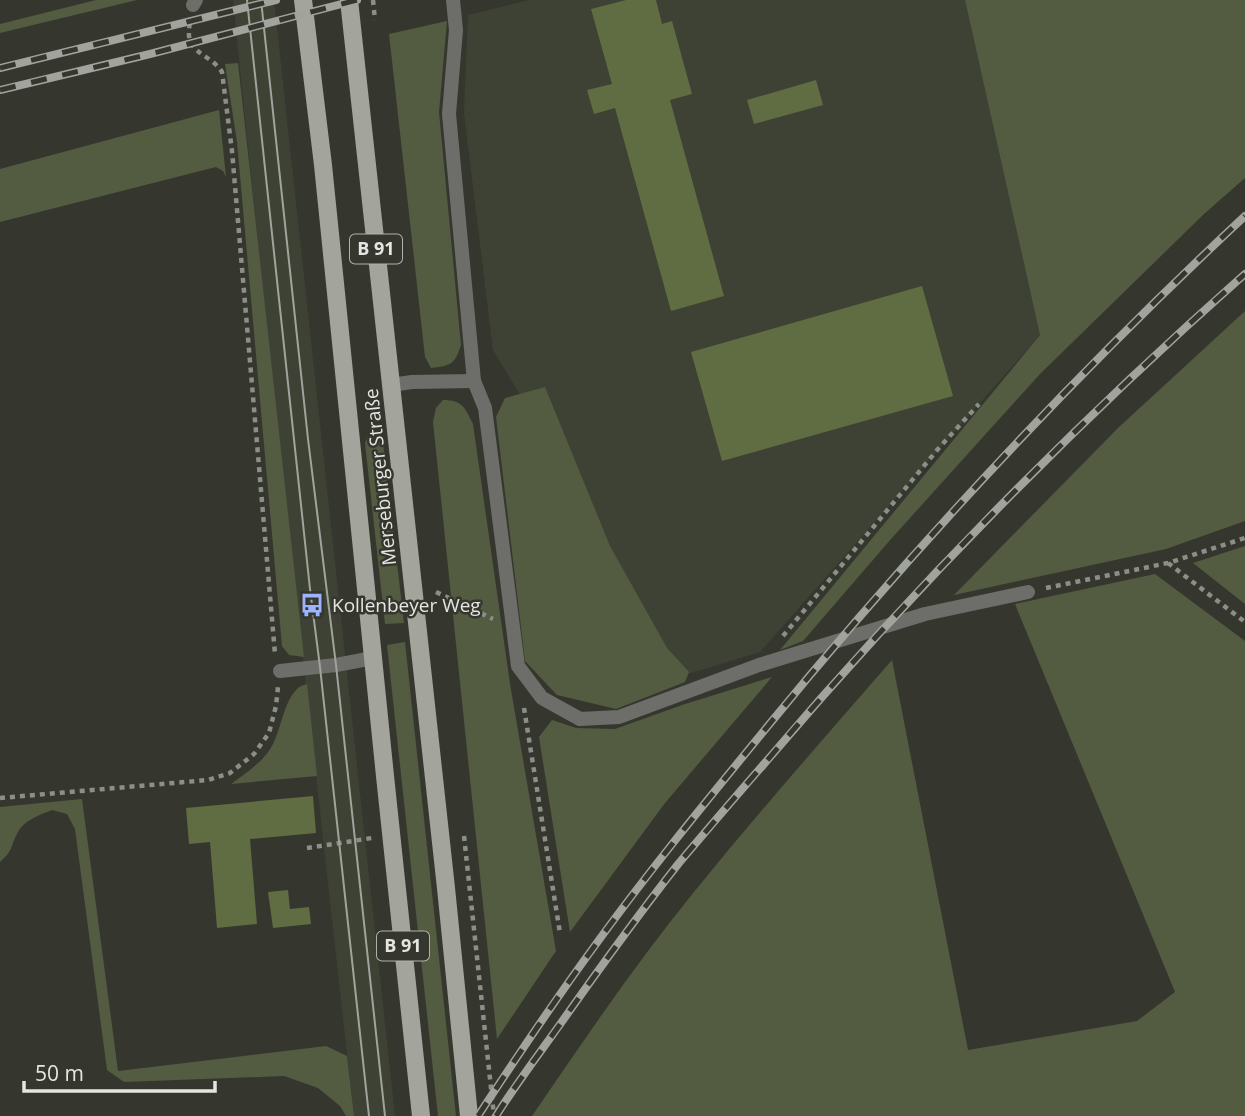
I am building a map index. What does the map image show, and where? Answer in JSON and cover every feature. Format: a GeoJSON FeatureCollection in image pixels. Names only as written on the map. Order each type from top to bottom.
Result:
{"type":"FeatureCollection","features":[{"type":"Feature","properties":{"kind":"main road","name":"Merseburger Straße"},"geometry":{"type":"LineString","coordinates":[[303,0],[323,165],[421,1116]]}},
{"type":"Feature","properties":{"kind":"main road","name":"Merseburger Straße"},"geometry":{"type":"LineString","coordinates":[[349,0],[469,1116]]}},
{"type":"Feature","properties":{"kind":"lane"},"geometry":{"type":"LineString","coordinates":[[453,0],[456,30],[449,114],[474,382],[485,408],[518,666],[542,698],[580,719],[619,717],[759,665],[925,614],[1028,592]]}},
{"type":"Feature","properties":{"kind":"lane"},"geometry":{"type":"LineString","coordinates":[[391,385],[412,382],[474,382]]}},
{"type":"Feature","properties":{"kind":"lane"},"geometry":{"type":"LineString","coordinates":[[280,671],[373,658]]}},
{"type":"Feature","properties":{"kind":"path"},"geometry":{"type":"LineString","coordinates":[[0,798],[208,780],[230,773],[254,754],[268,733],[276,706],[280,671],[275,653],[232,151],[222,72],[194,48],[188,33],[194,3]]}},
{"type":"Feature","properties":{"kind":"path"},"geometry":{"type":"LineString","coordinates":[[759,665],[938,449],[979,404]]}},
{"type":"Feature","properties":{"kind":"path"},"geometry":{"type":"LineString","coordinates":[[1028,592],[1168,563],[1245,538]]}},
{"type":"Feature","properties":{"kind":"path"},"geometry":{"type":"LineString","coordinates":[[1168,563],[1245,622]]}},
{"type":"Feature","properties":{"kind":"path"},"geometry":{"type":"LineString","coordinates":[[436,592],[513,629]]}},
{"type":"Feature","properties":{"kind":"path"},"geometry":{"type":"LineString","coordinates":[[524,706],[560,933]]}},
{"type":"Feature","properties":{"kind":"path"},"geometry":{"type":"LineString","coordinates":[[307,848],[376,838]]}},
{"type":"Feature","properties":{"kind":"shaded area"},"geometry":{"type":"Polygon","coordinates":[[[233,0],[274,0],[395,1116],[354,1116],[270,362],[233,0]]]}},
{"type":"Feature","properties":{"kind":"shaded area"},"geometry":{"type":"Polygon","coordinates":[[[529,0],[965,0],[1040,335],[760,652],[678,677],[530,411],[493,350],[464,113],[468,15],[529,0]]]}},
{"type":"Feature","properties":{"kind":"green space"},"geometry":{"type":"Polygon","coordinates":[[[96,0],[137,0],[0,33],[0,24],[96,0]]]}},
{"type":"Feature","properties":{"kind":"green space"},"geometry":{"type":"Polygon","coordinates":[[[965,0],[1245,0],[1245,178],[1204,214],[1040,374],[803,641],[780,650],[1040,335],[965,0]]]}},
{"type":"Feature","properties":{"kind":"green space"},"geometry":{"type":"Polygon","coordinates":[[[447,21],[439,112],[461,345],[451,363],[431,368],[425,357],[389,34],[447,21]]]}},
{"type":"Feature","properties":{"kind":"green space"},"geometry":{"type":"Polygon","coordinates":[[[238,63],[304,657],[289,655],[282,646],[237,142],[225,64],[238,63]]]}},
{"type":"Feature","properties":{"kind":"green space"},"geometry":{"type":"Polygon","coordinates":[[[219,110],[226,177],[223,171],[216,167],[0,222],[0,169],[219,110]]]}},
{"type":"Feature","properties":{"kind":"green space"},"geometry":{"type":"Polygon","coordinates":[[[1245,311],[1245,521],[1166,549],[954,595],[1118,428],[1245,311]]]}},
{"type":"Feature","properties":{"kind":"green space"},"geometry":{"type":"Polygon","coordinates":[[[545,387],[610,546],[667,648],[689,672],[685,682],[616,709],[557,695],[525,661],[496,417],[505,398],[545,387]]]}},
{"type":"Feature","properties":{"kind":"green space"},"geometry":{"type":"Polygon","coordinates":[[[443,400],[459,403],[473,424],[510,684],[556,951],[497,1039],[433,422],[436,408],[443,400]]]}},
{"type":"Feature","properties":{"kind":"green space"},"geometry":{"type":"Polygon","coordinates":[[[382,434],[404,623],[385,624],[365,443],[368,436],[382,434]]]}},
{"type":"Feature","properties":{"kind":"green space"},"geometry":{"type":"Polygon","coordinates":[[[1245,546],[1245,604],[1193,563],[1245,546]]]}},
{"type":"Feature","properties":{"kind":"green space"},"geometry":{"type":"Polygon","coordinates":[[[1155,574],[1245,641],[1245,1116],[532,1116],[611,1002],[673,919],[767,804],[892,660],[968,1050],[1137,1021],[1175,992],[1015,604],[1155,574]]]}},
{"type":"Feature","properties":{"kind":"green space"},"geometry":{"type":"Polygon","coordinates":[[[405,642],[456,1116],[438,1116],[387,645],[405,642]]]}},
{"type":"Feature","properties":{"kind":"green space"},"geometry":{"type":"Polygon","coordinates":[[[772,677],[665,803],[570,932],[539,737],[552,720],[576,728],[615,729],[772,677]]]}},
{"type":"Feature","properties":{"kind":"green space"},"geometry":{"type":"Polygon","coordinates":[[[307,684],[317,776],[231,784],[254,767],[268,752],[293,694],[299,687],[307,684]]]}},
{"type":"Feature","properties":{"kind":"green space"},"geometry":{"type":"Polygon","coordinates":[[[82,799],[118,1071],[326,1046],[347,1056],[354,1116],[346,1116],[340,1106],[318,1088],[284,1076],[124,1082],[107,1070],[75,829],[67,814],[52,810],[28,821],[0,862],[0,807],[82,799]]]}},
{"type":"Feature","properties":{"kind":"building"},"geometry":{"type":"Polygon","coordinates":[[[626,0],[656,0],[662,24],[672,21],[692,94],[670,100],[724,296],[671,311],[615,108],[594,114],[587,90],[612,84],[591,9],[626,0]]]}},
{"type":"Feature","properties":{"kind":"building"},"geometry":{"type":"Polygon","coordinates":[[[816,80],[823,105],[754,124],[747,100],[816,80]]]}},
{"type":"Feature","properties":{"kind":"building"},"geometry":{"type":"Polygon","coordinates":[[[922,286],[953,396],[722,461],[691,352],[922,286]]]}},
{"type":"Feature","properties":{"kind":"building"},"geometry":{"type":"Polygon","coordinates":[[[313,796],[316,833],[250,839],[257,924],[217,928],[210,842],[189,844],[186,808],[313,796]]]}},
{"type":"Feature","properties":{"kind":"building"},"geometry":{"type":"Polygon","coordinates":[[[288,890],[290,909],[309,907],[311,924],[273,928],[268,892],[288,890]]]}},
{"type":"Feature","properties":{"kind":"tram line"},"geometry":{"type":"LineString","coordinates":[[247,0],[369,1116]]}},
{"type":"Feature","properties":{"kind":"tram line"},"geometry":{"type":"LineString","coordinates":[[261,0],[385,1116]]}},
{"type":"Feature","properties":{"kind":"railway"},"geometry":{"type":"LineString","coordinates":[[0,68],[276,0]]}},
{"type":"Feature","properties":{"kind":"railway"},"geometry":{"type":"LineString","coordinates":[[0,90],[357,0]]}},
{"type":"Feature","properties":{"kind":"railway"},"geometry":{"type":"LineString","coordinates":[[478,1116],[615,918],[693,817],[812,673],[990,471],[1115,341],[1245,216]]}},
{"type":"Feature","properties":{"kind":"railway"},"geometry":{"type":"LineString","coordinates":[[496,1116],[679,863],[820,699],[996,510],[1118,390],[1245,274]]}},
{"type":"Feature","properties":{"kind":"place","name":"Kollenbeyer Weg"},"geometry":{"type":"Point","coordinates":[312,605]}}]}
